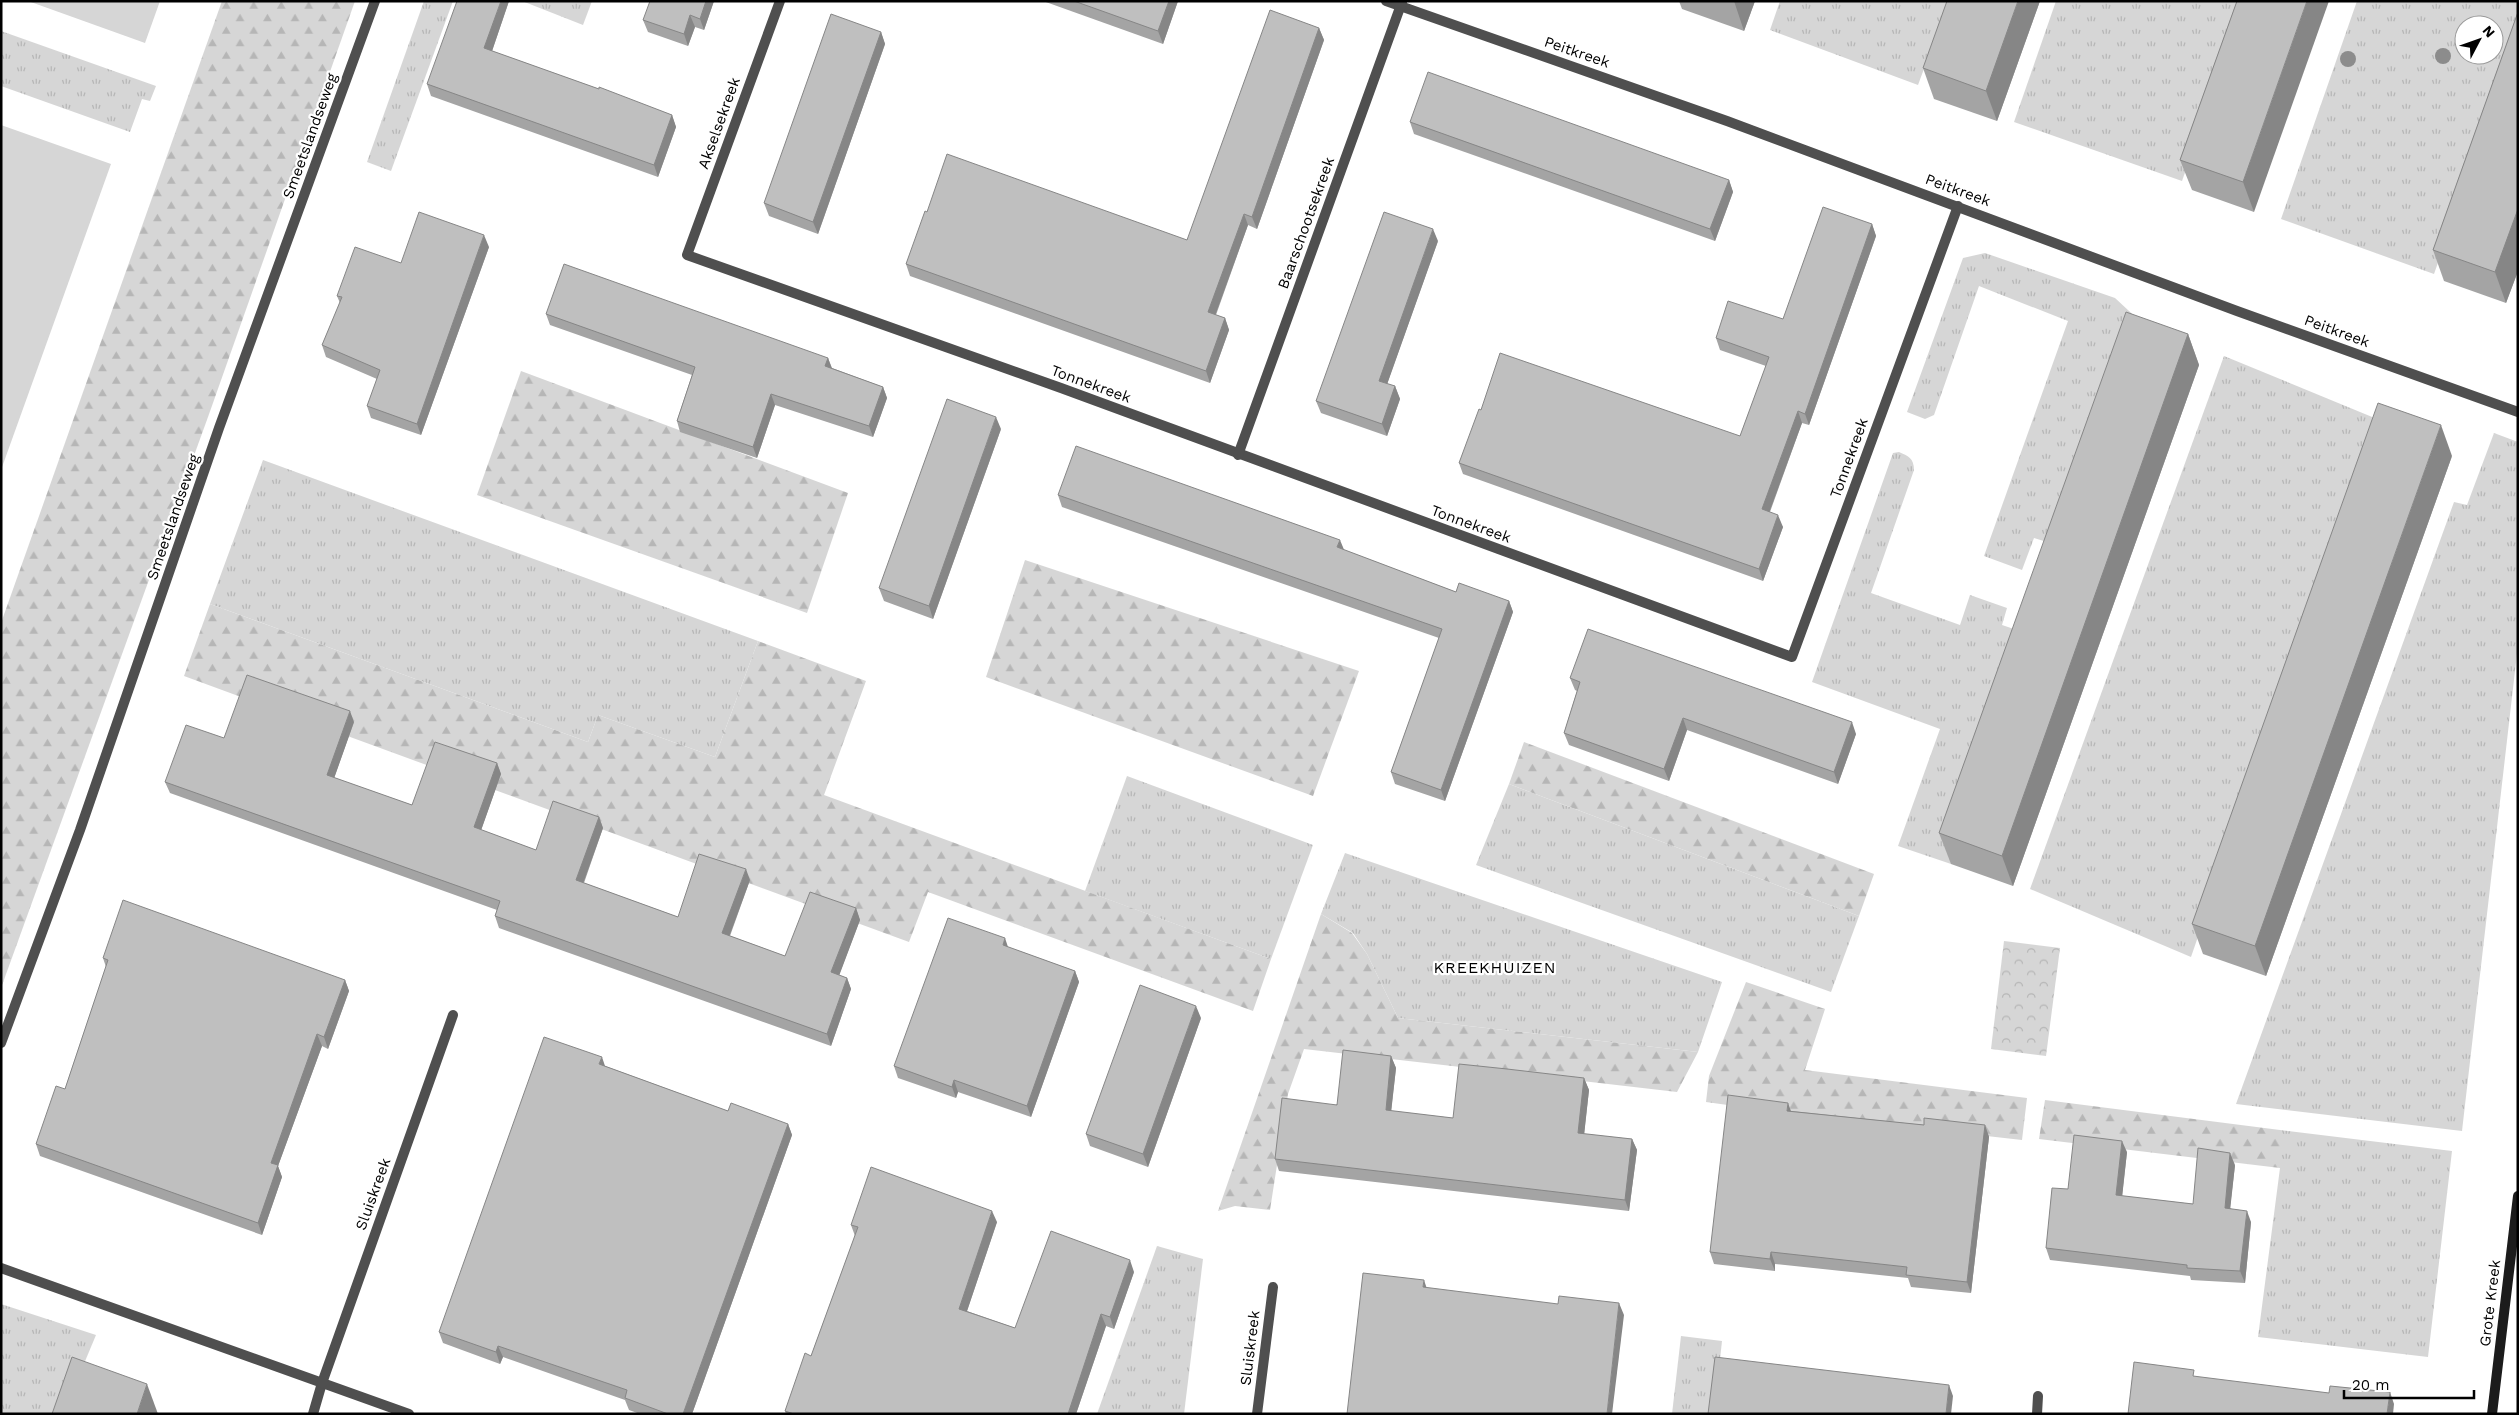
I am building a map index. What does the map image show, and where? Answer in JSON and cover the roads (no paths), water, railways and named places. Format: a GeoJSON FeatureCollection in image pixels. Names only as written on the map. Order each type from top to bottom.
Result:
{"type":"FeatureCollection","features":[{"type":"Feature","properties":{"kind":"street","name":"Smeetslandseweg"},"geometry":{"type":"LineString","coordinates":[[1,1043],[80,830],[219,428],[375,1]]}},
{"type":"Feature","properties":{"kind":"street","name":"Akselsekreek"},"geometry":{"type":"LineString","coordinates":[[687,255],[780,1]]}},
{"type":"Feature","properties":{"kind":"street","name":"Peitkreek"},"geometry":{"type":"LineString","coordinates":[[1386,1],[1401,4],[1718,118],[2237,311],[2518,412]]}},
{"type":"Feature","properties":{"kind":"street","name":"Baarschootsekreek"},"geometry":{"type":"LineString","coordinates":[[1238,455],[1401,4]]}},
{"type":"Feature","properties":{"kind":"street","name":"Tonnekreek"},"geometry":{"type":"LineString","coordinates":[[687,255],[1042,382],[1792,658],[1958,206]]}},
{"type":"Feature","properties":{"kind":"street","name":"Sluiskreek"},"geometry":{"type":"LineString","coordinates":[[313,1414],[322,1383],[453,1015]]}},
{"type":"Feature","properties":{"kind":"street","name":"Grote Kreek"},"geometry":{"type":"LineString","coordinates":[[2492,1414],[2518,1196]]}},
{"type":"Feature","properties":{"kind":"street"},"geometry":{"type":"LineString","coordinates":[[1,1268],[409,1414]]}},
{"type":"Feature","properties":{"kind":"street","name":"Sluiskreek"},"geometry":{"type":"LineString","coordinates":[[1257,1414],[1273,1287]]}},
{"type":"Feature","properties":{"kind":"street"},"geometry":{"type":"LineString","coordinates":[[2036,1414],[2038,1396]]}},
{"type":"Feature","properties":{"kind":"district","name":"KREEKHUIZEN"},"geometry":{"type":"Point","coordinates":[1495,967]}}]}
